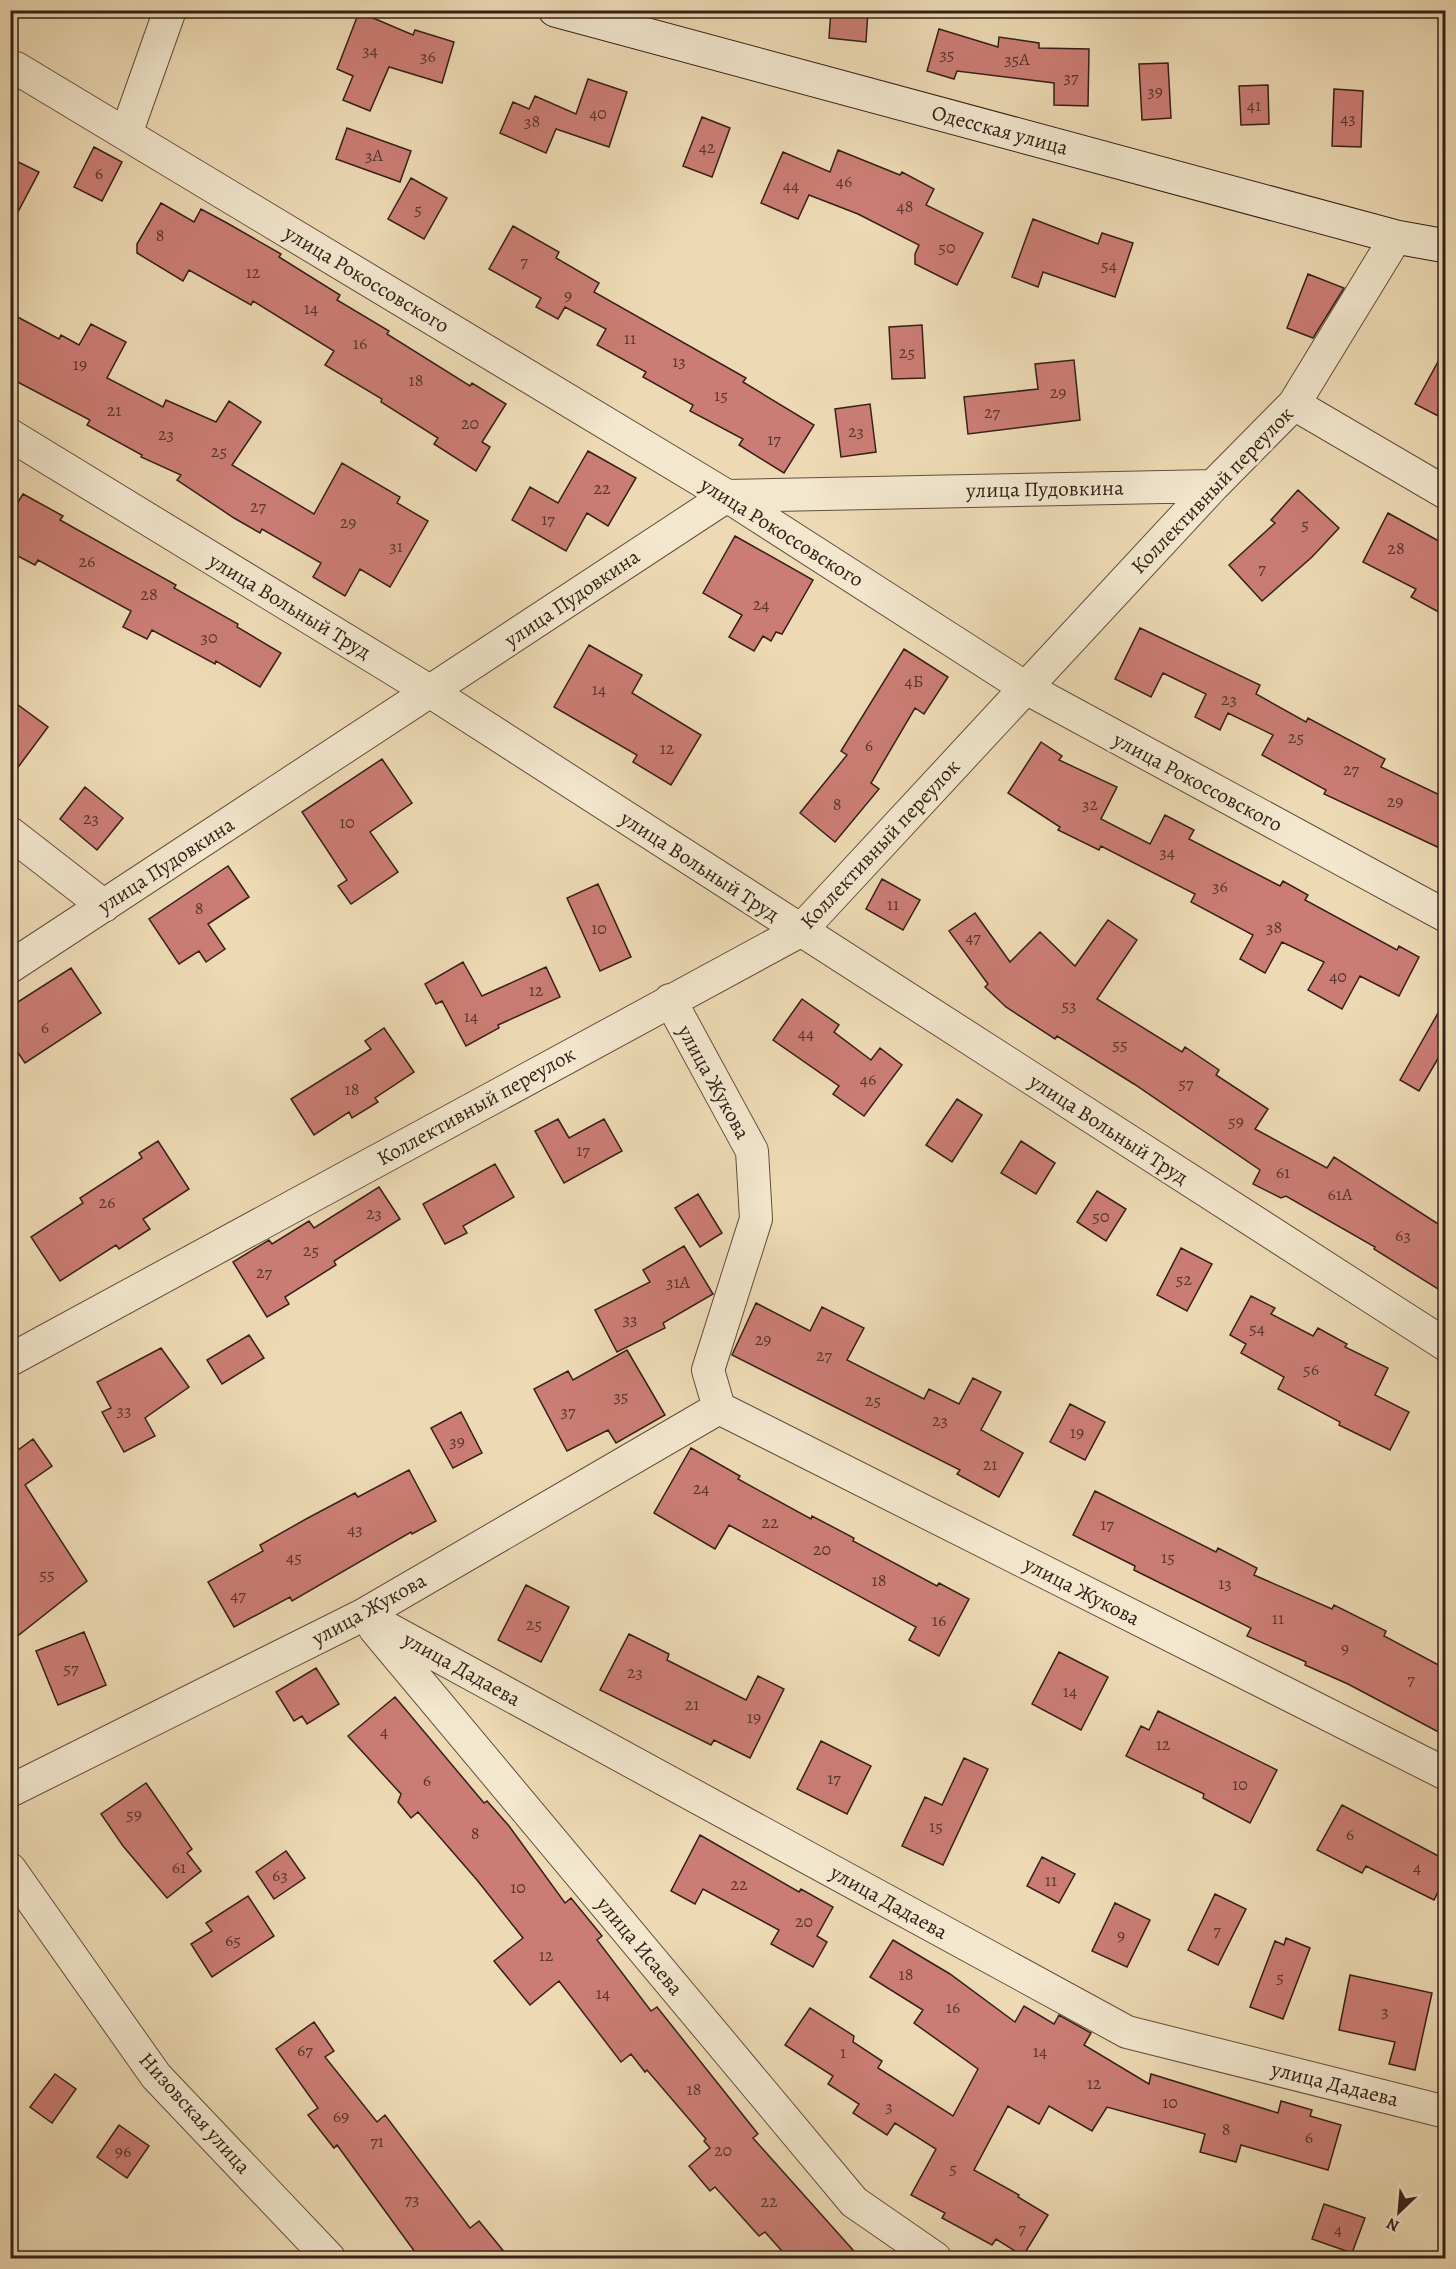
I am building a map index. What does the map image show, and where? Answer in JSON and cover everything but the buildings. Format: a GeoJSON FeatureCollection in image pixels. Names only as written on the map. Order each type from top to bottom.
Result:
{"type":"FeatureCollection","features":[{"type":"Feature","properties":{"kind":"main road","name":"Одесская улица"},"geometry":{"type":"LineString","coordinates":[[555,10],[1396,237],[1446,246]]}},
{"type":"Feature","properties":{"kind":"street"},"geometry":{"type":"LineString","coordinates":[[126,134],[170,10]]}},
{"type":"Feature","properties":{"kind":"street","name":"улица Рокоссовского"},"geometry":{"type":"LineString","coordinates":[[16,68],[727,496],[1026,688],[1446,916]]}},
{"type":"Feature","properties":{"kind":"street","name":"Коллективный переулок"},"geometry":{"type":"LineString","coordinates":[[10,1360],[800,931],[1213,486],[1294,405],[1396,237]]}},
{"type":"Feature","properties":{"kind":"street"},"geometry":{"type":"LineString","coordinates":[[1294,405],[1446,493]]}},
{"type":"Feature","properties":{"kind":"street","name":"улица Вольный Труд"},"geometry":{"type":"LineString","coordinates":[[10,435],[431,692],[1446,1345]]}},
{"type":"Feature","properties":{"kind":"street","name":"улица Пудовкина"},"geometry":{"type":"LineString","coordinates":[[10,967],[727,496],[1213,486]]}},
{"type":"Feature","properties":{"kind":"street"},"geometry":{"type":"LineString","coordinates":[[10,833],[104,906]]}},
{"type":"Feature","properties":{"kind":"street","name":"улица Жукова"},"geometry":{"type":"LineString","coordinates":[[670,1000],[752,1151],[756,1219],[708,1370],[719,1408],[1446,1774]]}},
{"type":"Feature","properties":{"kind":"street","name":"улица Жукова"},"geometry":{"type":"LineString","coordinates":[[10,1791],[363,1615],[719,1408]]}},
{"type":"Feature","properties":{"kind":"street","name":"улица Дадаева"},"geometry":{"type":"LineString","coordinates":[[363,1615],[1127,2032],[1446,2112]]}},
{"type":"Feature","properties":{"kind":"street","name":"улица Исаева"},"geometry":{"type":"LineString","coordinates":[[363,1615],[855,2202],[935,2259]]}},
{"type":"Feature","properties":{"kind":"street","name":"Низовская улица"},"geometry":{"type":"LineString","coordinates":[[10,1869],[156,2076],[329,2259]]}}]}
